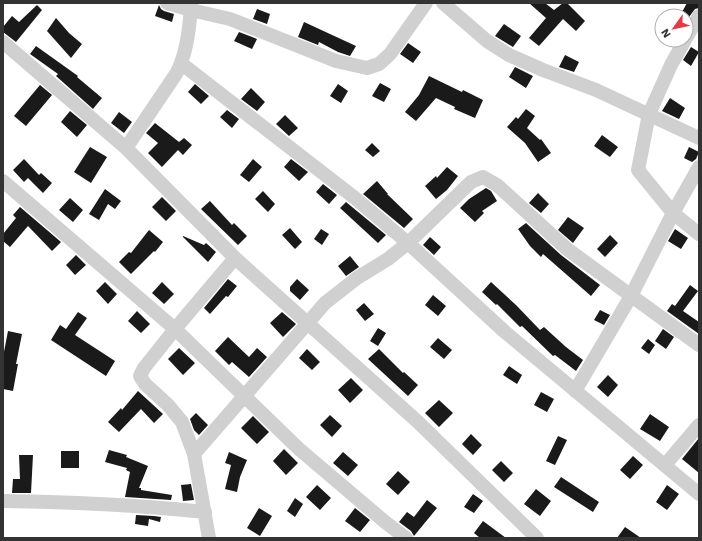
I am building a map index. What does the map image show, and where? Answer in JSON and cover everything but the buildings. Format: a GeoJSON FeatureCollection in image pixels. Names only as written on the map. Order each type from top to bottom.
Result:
{"type":"FeatureCollection","features":[{"type":"Feature","properties":{"kind":"street"},"geometry":{"type":"LineString","coordinates":[[167,3],[191,7],[230,19],[336,61],[367,68],[379,64],[390,54],[426,3]]}},
{"type":"Feature","properties":{"kind":"street"},"geometry":{"type":"LineString","coordinates":[[443,3],[487,41],[509,55],[543,70],[596,90],[699,138]]}},
{"type":"Feature","properties":{"kind":"street"},"geometry":{"type":"LineString","coordinates":[[126,148],[182,64],[191,7]]}},
{"type":"Feature","properties":{"kind":"street"},"geometry":{"type":"LineString","coordinates":[[3,42],[126,148],[235,258],[418,422],[534,537]]}},
{"type":"Feature","properties":{"kind":"street"},"geometry":{"type":"LineString","coordinates":[[680,48],[670,65],[649,114],[638,170],[673,214],[699,234]]}},
{"type":"Feature","properties":{"kind":"street"},"geometry":{"type":"LineString","coordinates":[[182,64],[355,198],[408,243],[505,332],[699,494]]}},
{"type":"Feature","properties":{"kind":"street"},"geometry":{"type":"LineString","coordinates":[[575,391],[631,296],[699,167]]}},
{"type":"Feature","properties":{"kind":"street"},"geometry":{"type":"LineString","coordinates":[[194,454],[325,303],[357,278],[388,259],[408,243],[471,182],[483,177],[497,185],[567,249],[699,345]]}},
{"type":"Feature","properties":{"kind":"street"},"geometry":{"type":"LineString","coordinates":[[4,184],[175,329],[299,449],[406,538]]}},
{"type":"Feature","properties":{"kind":"street"},"geometry":{"type":"LineString","coordinates":[[209,538],[194,454],[182,422],[168,405],[145,384],[140,376],[144,368],[175,329],[235,258]]}},
{"type":"Feature","properties":{"kind":"street"},"geometry":{"type":"LineString","coordinates":[[665,465],[699,425]]}},
{"type":"Feature","properties":{"kind":"street"},"geometry":{"type":"LineString","coordinates":[[3,501],[134,505],[205,512]]}}]}
